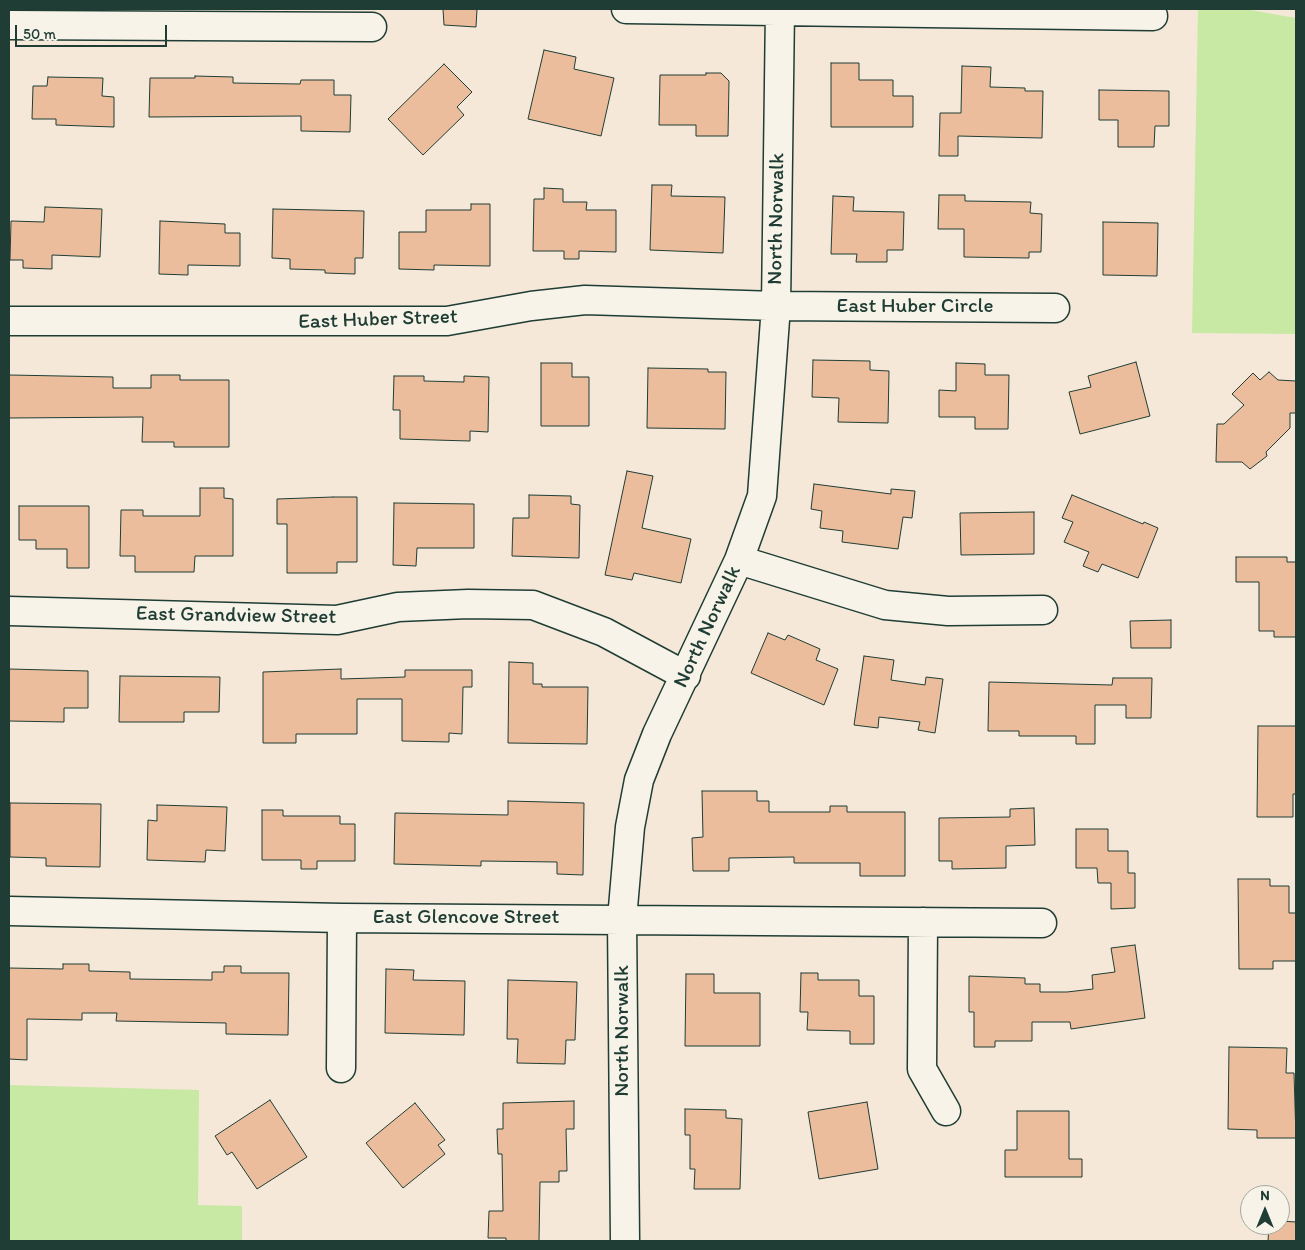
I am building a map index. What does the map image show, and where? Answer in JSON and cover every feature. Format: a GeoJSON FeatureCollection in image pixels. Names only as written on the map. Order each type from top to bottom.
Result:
{"type":"FeatureCollection","features":[{"type":"Feature","properties":{"kind":"street"},"geometry":{"type":"LineString","coordinates":[[626,9],[1153,16]]}},
{"type":"Feature","properties":{"kind":"street","name":"North Norwalk"},"geometry":{"type":"LineString","coordinates":[[625,1241],[622,919],[630,827],[639,780],[657,734],[686,676],[739,560],[762,496],[776,306],[780,10]]}},
{"type":"Feature","properties":{"kind":"street"},"geometry":{"type":"LineString","coordinates":[[9,25],[372,27]]}},
{"type":"Feature","properties":{"kind":"street","name":"East Huber Street"},"geometry":{"type":"LineString","coordinates":[[9,321],[447,322],[532,306],[585,300],[776,306]]}},
{"type":"Feature","properties":{"kind":"street","name":"East Huber Circle"},"geometry":{"type":"LineString","coordinates":[[776,306],[1055,308]]}},
{"type":"Feature","properties":{"kind":"street"},"geometry":{"type":"LineString","coordinates":[[739,560],[885,605],[948,611],[1043,610]]}},
{"type":"Feature","properties":{"kind":"street","name":"East Grandview Street"},"geometry":{"type":"LineString","coordinates":[[9,611],[337,620],[398,607],[468,604],[533,605],[604,632],[686,676]]}},
{"type":"Feature","properties":{"kind":"street","name":"East Glencove Street"},"geometry":{"type":"LineString","coordinates":[[9,911],[342,918],[1042,923]]}},
{"type":"Feature","properties":{"kind":"street"},"geometry":{"type":"LineString","coordinates":[[342,918],[342,1068]]}},
{"type":"Feature","properties":{"kind":"street"},"geometry":{"type":"LineString","coordinates":[[923,922],[922,1069],[946,1111]]}},
{"type":"Feature","properties":{"kind":"green space"},"geometry":{"type":"Polygon","coordinates":[[[1198,9],[1244,9],[1296,18],[1296,334],[1192,333],[1198,9]]]}},
{"type":"Feature","properties":{"kind":"green space"},"geometry":{"type":"Polygon","coordinates":[[[9,1085],[199,1090],[198,1205],[242,1206],[242,1241],[9,1241],[9,1085]]]}},
{"type":"Feature","properties":{"kind":"building"},"geometry":{"type":"Polygon","coordinates":[[[443,9],[477,9],[476,27],[444,25],[443,9]]]}},
{"type":"Feature","properties":{"kind":"building"},"geometry":{"type":"Polygon","coordinates":[[[544,50],[576,57],[574,69],[614,78],[601,136],[528,119],[544,50]]]}},
{"type":"Feature","properties":{"kind":"building"},"geometry":{"type":"Polygon","coordinates":[[[831,63],[859,63],[859,80],[893,80],[893,96],[913,96],[913,127],[831,127],[831,63]]]}},
{"type":"Feature","properties":{"kind":"building"},"geometry":{"type":"Polygon","coordinates":[[[444,64],[472,92],[457,107],[464,115],[423,155],[388,119],[444,64]]]}},
{"type":"Feature","properties":{"kind":"building"},"geometry":{"type":"Polygon","coordinates":[[[962,66],[991,67],[990,87],[1025,88],[1025,91],[1043,91],[1042,138],[958,136],[958,156],[939,156],[940,113],[961,113],[962,66]]]}},
{"type":"Feature","properties":{"kind":"building"},"geometry":{"type":"Polygon","coordinates":[[[706,73],[721,73],[729,81],[728,136],[696,136],[696,125],[659,125],[660,75],[706,75],[706,73]]]}},
{"type":"Feature","properties":{"kind":"building"},"geometry":{"type":"Polygon","coordinates":[[[195,76],[233,77],[233,83],[300,84],[301,80],[334,80],[334,95],[351,95],[350,132],[301,131],[301,116],[149,117],[150,78],[195,78],[195,76]]]}},
{"type":"Feature","properties":{"kind":"building"},"geometry":{"type":"Polygon","coordinates":[[[48,77],[103,78],[102,96],[114,97],[114,127],[56,125],[56,119],[32,119],[33,86],[47,86],[48,77]]]}},
{"type":"Feature","properties":{"kind":"building"},"geometry":{"type":"Polygon","coordinates":[[[1099,90],[1169,91],[1169,126],[1155,126],[1154,147],[1118,147],[1118,120],[1099,120],[1099,90]]]}},
{"type":"Feature","properties":{"kind":"building"},"geometry":{"type":"Polygon","coordinates":[[[652,185],[672,185],[671,196],[725,197],[723,253],[650,250],[652,185]]]}},
{"type":"Feature","properties":{"kind":"building"},"geometry":{"type":"Polygon","coordinates":[[[544,188],[563,189],[563,202],[587,202],[586,210],[616,210],[616,252],[579,251],[579,259],[564,259],[564,251],[533,251],[534,199],[544,199],[544,188]]]}},
{"type":"Feature","properties":{"kind":"building"},"geometry":{"type":"Polygon","coordinates":[[[939,195],[965,195],[965,201],[1031,202],[1030,213],[1042,214],[1041,252],[1029,252],[1029,258],[964,257],[964,229],[938,229],[939,195]]]}},
{"type":"Feature","properties":{"kind":"building"},"geometry":{"type":"Polygon","coordinates":[[[833,196],[854,197],[853,211],[904,212],[903,250],[887,250],[887,262],[856,262],[857,254],[831,254],[833,196]]]}},
{"type":"Feature","properties":{"kind":"building"},"geometry":{"type":"Polygon","coordinates":[[[471,204],[490,204],[490,266],[434,265],[434,270],[399,269],[399,232],[426,232],[426,210],[471,210],[471,204]]]}},
{"type":"Feature","properties":{"kind":"building"},"geometry":{"type":"Polygon","coordinates":[[[45,207],[102,209],[100,257],[52,255],[52,269],[23,268],[23,260],[10,260],[11,221],[44,222],[45,207]]]}},
{"type":"Feature","properties":{"kind":"building"},"geometry":{"type":"Polygon","coordinates":[[[273,209],[364,211],[363,258],[355,258],[355,274],[325,273],[325,270],[290,269],[290,259],[272,258],[273,209]]]}},
{"type":"Feature","properties":{"kind":"building"},"geometry":{"type":"Polygon","coordinates":[[[160,221],[225,224],[225,233],[240,233],[240,266],[188,265],[188,275],[159,274],[160,221]]]}},
{"type":"Feature","properties":{"kind":"building"},"geometry":{"type":"Polygon","coordinates":[[[1103,222],[1158,223],[1157,276],[1103,275],[1103,222]]]}},
{"type":"Feature","properties":{"kind":"building"},"geometry":{"type":"Polygon","coordinates":[[[813,360],[870,361],[870,370],[889,371],[888,423],[838,422],[839,398],[812,397],[813,360]]]}},
{"type":"Feature","properties":{"kind":"building"},"geometry":{"type":"Polygon","coordinates":[[[1136,362],[1150,416],[1080,434],[1069,392],[1091,387],[1088,376],[1136,362]]]}},
{"type":"Feature","properties":{"kind":"building"},"geometry":{"type":"Polygon","coordinates":[[[541,363],[572,363],[572,377],[589,377],[589,426],[541,426],[541,363]]]}},
{"type":"Feature","properties":{"kind":"building"},"geometry":{"type":"Polygon","coordinates":[[[956,363],[985,364],[985,375],[1009,375],[1008,429],[975,429],[975,417],[939,417],[939,390],[956,391],[956,363]]]}},
{"type":"Feature","properties":{"kind":"building"},"geometry":{"type":"Polygon","coordinates":[[[648,368],[708,369],[708,372],[726,372],[725,429],[647,428],[648,368]]]}},
{"type":"Feature","properties":{"kind":"building"},"geometry":{"type":"Polygon","coordinates":[[[1269,372],[1278,380],[1296,381],[1296,413],[1290,413],[1290,428],[1266,452],[1267,456],[1250,469],[1242,462],[1216,462],[1217,424],[1224,424],[1244,405],[1232,394],[1253,373],[1260,380],[1269,372]]]}},
{"type":"Feature","properties":{"kind":"building"},"geometry":{"type":"Polygon","coordinates":[[[9,375],[113,377],[113,388],[151,388],[151,375],[180,375],[180,380],[229,380],[229,447],[174,447],[174,442],[142,442],[143,417],[9,418],[9,375]]]}},
{"type":"Feature","properties":{"kind":"building"},"geometry":{"type":"Polygon","coordinates":[[[394,376],[424,376],[424,381],[464,382],[464,376],[489,377],[488,432],[470,431],[470,441],[400,439],[400,410],[393,410],[394,376]]]}},
{"type":"Feature","properties":{"kind":"building"},"geometry":{"type":"Polygon","coordinates":[[[627,471],[653,476],[642,528],[691,539],[681,583],[634,573],[632,580],[605,575],[627,471]]]}},
{"type":"Feature","properties":{"kind":"building"},"geometry":{"type":"Polygon","coordinates":[[[814,484],[891,494],[891,489],[915,491],[912,518],[903,517],[898,549],[842,542],[843,531],[820,528],[822,511],[811,509],[814,484]]]}},
{"type":"Feature","properties":{"kind":"building"},"geometry":{"type":"Polygon","coordinates":[[[200,488],[224,488],[224,498],[233,499],[233,556],[195,556],[194,572],[135,572],[135,556],[120,556],[121,510],[143,510],[143,516],[200,516],[200,488]]]}},
{"type":"Feature","properties":{"kind":"building"},"geometry":{"type":"Polygon","coordinates":[[[529,495],[571,496],[571,504],[580,505],[579,558],[512,556],[513,518],[529,518],[529,495]]]}},
{"type":"Feature","properties":{"kind":"building"},"geometry":{"type":"Polygon","coordinates":[[[1072,495],[1143,524],[1144,522],[1158,528],[1138,578],[1102,564],[1098,572],[1083,566],[1089,552],[1064,542],[1073,522],[1062,518],[1072,495]]]}},
{"type":"Feature","properties":{"kind":"building"},"geometry":{"type":"Polygon","coordinates":[[[357,497],[357,562],[337,562],[337,573],[287,573],[287,524],[277,524],[277,499],[357,497]]]}},
{"type":"Feature","properties":{"kind":"building"},"geometry":{"type":"Polygon","coordinates":[[[394,503],[474,504],[474,548],[417,548],[416,566],[393,565],[394,503]]]}},
{"type":"Feature","properties":{"kind":"building"},"geometry":{"type":"Polygon","coordinates":[[[19,506],[89,506],[89,568],[67,568],[67,549],[36,549],[36,540],[19,540],[19,506]]]}},
{"type":"Feature","properties":{"kind":"building"},"geometry":{"type":"Polygon","coordinates":[[[1034,512],[1034,554],[961,555],[960,513],[1034,512]]]}},
{"type":"Feature","properties":{"kind":"building"},"geometry":{"type":"Polygon","coordinates":[[[1236,557],[1287,557],[1287,562],[1296,562],[1296,637],[1274,637],[1274,631],[1259,631],[1259,582],[1236,582],[1236,557]]]}},
{"type":"Feature","properties":{"kind":"building"},"geometry":{"type":"Polygon","coordinates":[[[1171,620],[1171,648],[1131,648],[1130,621],[1171,620]]]}},
{"type":"Feature","properties":{"kind":"building"},"geometry":{"type":"Polygon","coordinates":[[[768,633],[785,640],[788,635],[820,649],[816,660],[838,669],[824,705],[751,673],[768,633]]]}},
{"type":"Feature","properties":{"kind":"building"},"geometry":{"type":"Polygon","coordinates":[[[864,656],[894,660],[891,680],[925,685],[926,677],[943,679],[935,733],[918,730],[920,722],[879,717],[878,728],[854,725],[864,656]]]}},
{"type":"Feature","properties":{"kind":"building"},"geometry":{"type":"Polygon","coordinates":[[[509,662],[533,663],[533,684],[542,684],[542,687],[588,687],[587,744],[508,743],[509,662]]]}},
{"type":"Feature","properties":{"kind":"building"},"geometry":{"type":"Polygon","coordinates":[[[9,669],[88,671],[88,708],[64,708],[64,722],[9,721],[9,669]]]}},
{"type":"Feature","properties":{"kind":"building"},"geometry":{"type":"Polygon","coordinates":[[[341,669],[341,679],[405,677],[405,670],[472,670],[472,687],[463,687],[462,734],[449,733],[449,742],[402,741],[402,699],[357,699],[357,734],[296,734],[296,743],[263,743],[263,672],[341,669]]]}},
{"type":"Feature","properties":{"kind":"building"},"geometry":{"type":"Polygon","coordinates":[[[120,676],[220,677],[219,712],[184,712],[184,722],[119,722],[120,676]]]}},
{"type":"Feature","properties":{"kind":"building"},"geometry":{"type":"Polygon","coordinates":[[[1113,678],[1152,678],[1151,718],[1126,718],[1126,705],[1095,705],[1095,744],[1076,744],[1076,736],[1019,736],[1019,731],[988,731],[989,682],[1112,685],[1113,678]]]}},
{"type":"Feature","properties":{"kind":"building"},"geometry":{"type":"Polygon","coordinates":[[[1258,726],[1296,726],[1296,794],[1293,794],[1293,817],[1257,817],[1258,726]]]}},
{"type":"Feature","properties":{"kind":"building"},"geometry":{"type":"Polygon","coordinates":[[[702,791],[757,791],[757,801],[769,801],[769,812],[830,812],[830,806],[847,806],[847,812],[905,812],[905,876],[860,876],[860,863],[794,863],[794,857],[729,858],[729,871],[693,871],[692,838],[703,837],[702,791]]]}},
{"type":"Feature","properties":{"kind":"building"},"geometry":{"type":"Polygon","coordinates":[[[508,801],[584,803],[583,875],[557,874],[557,862],[481,861],[481,866],[394,864],[395,813],[508,815],[508,801]]]}},
{"type":"Feature","properties":{"kind":"building"},"geometry":{"type":"Polygon","coordinates":[[[10,803],[101,804],[100,867],[46,866],[46,858],[10,857],[10,803]]]}},
{"type":"Feature","properties":{"kind":"building"},"geometry":{"type":"Polygon","coordinates":[[[157,805],[227,807],[225,851],[206,850],[205,862],[147,860],[148,820],[157,821],[157,805]]]}},
{"type":"Feature","properties":{"kind":"building"},"geometry":{"type":"Polygon","coordinates":[[[1034,808],[1035,845],[1006,846],[1006,868],[952,869],[952,861],[939,861],[939,818],[1010,817],[1010,809],[1034,808]]]}},
{"type":"Feature","properties":{"kind":"building"},"geometry":{"type":"Polygon","coordinates":[[[262,810],[283,810],[283,816],[340,816],[340,824],[355,824],[355,861],[317,861],[317,869],[301,869],[301,860],[262,860],[262,810]]]}},
{"type":"Feature","properties":{"kind":"building"},"geometry":{"type":"Polygon","coordinates":[[[1076,829],[1108,829],[1108,851],[1128,851],[1128,873],[1135,873],[1135,908],[1111,909],[1111,883],[1098,883],[1097,868],[1076,868],[1076,829]]]}},
{"type":"Feature","properties":{"kind":"building"},"geometry":{"type":"Polygon","coordinates":[[[1238,879],[1270,879],[1270,886],[1289,886],[1289,913],[1296,913],[1296,961],[1273,961],[1273,969],[1239,969],[1238,879]]]}},
{"type":"Feature","properties":{"kind":"building"},"geometry":{"type":"Polygon","coordinates":[[[1135,945],[1145,1018],[1071,1029],[1070,1022],[1032,1022],[1032,1041],[995,1041],[995,1047],[974,1047],[974,1012],[969,1012],[969,976],[1025,978],[1025,984],[1040,984],[1040,992],[1067,992],[1093,989],[1092,975],[1115,972],[1111,948],[1135,945]]]}},
{"type":"Feature","properties":{"kind":"building"},"geometry":{"type":"Polygon","coordinates":[[[63,964],[89,964],[89,971],[130,972],[130,979],[212,980],[212,972],[224,972],[224,966],[241,966],[241,973],[289,973],[288,1035],[226,1034],[226,1023],[116,1021],[117,1013],[82,1013],[82,1020],[27,1019],[27,1060],[9,1059],[9,968],[63,969],[63,964]]]}},
{"type":"Feature","properties":{"kind":"building"},"geometry":{"type":"Polygon","coordinates":[[[386,969],[414,970],[413,980],[465,981],[464,1035],[385,1033],[386,969]]]}},
{"type":"Feature","properties":{"kind":"building"},"geometry":{"type":"Polygon","coordinates":[[[801,973],[818,973],[818,980],[859,980],[859,996],[874,996],[874,1044],[850,1044],[850,1031],[807,1030],[808,1012],[800,1012],[801,973]]]}},
{"type":"Feature","properties":{"kind":"building"},"geometry":{"type":"Polygon","coordinates":[[[686,974],[714,974],[714,993],[760,993],[760,1046],[685,1046],[686,974]]]}},
{"type":"Feature","properties":{"kind":"building"},"geometry":{"type":"Polygon","coordinates":[[[508,980],[577,982],[575,1040],[566,1040],[565,1064],[517,1063],[518,1039],[507,1039],[508,980]]]}},
{"type":"Feature","properties":{"kind":"building"},"geometry":{"type":"Polygon","coordinates":[[[1229,1047],[1287,1048],[1286,1073],[1294,1073],[1296,1138],[1257,1138],[1257,1130],[1228,1129],[1229,1047]]]}},
{"type":"Feature","properties":{"kind":"building"},"geometry":{"type":"Polygon","coordinates":[[[270,1100],[307,1157],[257,1189],[232,1152],[227,1155],[215,1136],[270,1100]]]}},
{"type":"Feature","properties":{"kind":"building"},"geometry":{"type":"Polygon","coordinates":[[[574,1101],[574,1129],[566,1129],[567,1171],[559,1171],[559,1182],[540,1182],[539,1241],[506,1241],[506,1238],[488,1238],[489,1211],[503,1211],[502,1154],[498,1154],[497,1129],[503,1129],[503,1103],[574,1101]]]}},
{"type":"Feature","properties":{"kind":"building"},"geometry":{"type":"Polygon","coordinates":[[[867,1102],[878,1169],[819,1179],[808,1112],[867,1102]]]}},
{"type":"Feature","properties":{"kind":"building"},"geometry":{"type":"Polygon","coordinates":[[[415,1103],[445,1140],[438,1145],[445,1154],[403,1188],[366,1143],[415,1103]]]}},
{"type":"Feature","properties":{"kind":"building"},"geometry":{"type":"Polygon","coordinates":[[[685,1109],[726,1110],[726,1118],[742,1119],[740,1189],[694,1189],[695,1169],[690,1169],[690,1135],[685,1135],[685,1109]]]}},
{"type":"Feature","properties":{"kind":"building"},"geometry":{"type":"Polygon","coordinates":[[[1017,1111],[1069,1111],[1069,1159],[1082,1159],[1082,1177],[1005,1177],[1005,1150],[1017,1150],[1017,1111]]]}},
{"type":"Feature","properties":{"kind":"building"},"geometry":{"type":"Polygon","coordinates":[[[1290,1222],[1296,1222],[1296,1241],[1268,1241],[1268,1235],[1290,1235],[1290,1222]]]}}]}
